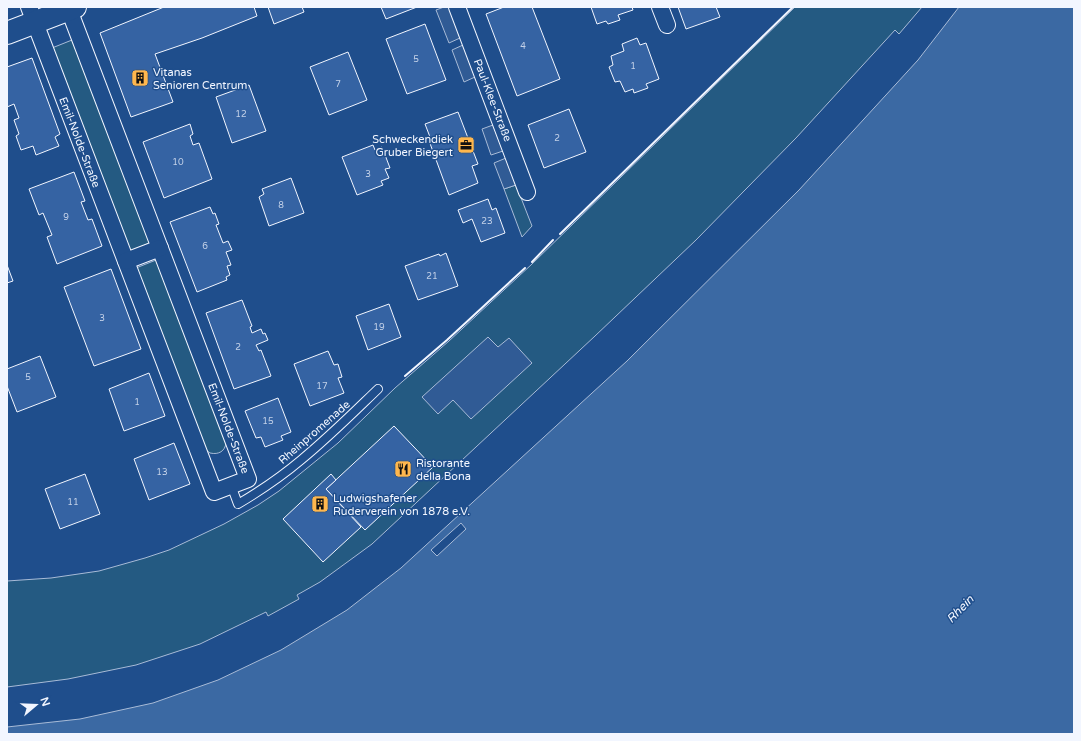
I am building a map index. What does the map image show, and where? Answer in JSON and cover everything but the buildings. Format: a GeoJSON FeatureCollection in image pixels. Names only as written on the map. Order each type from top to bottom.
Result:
{"type":"FeatureCollection","features":[{"type":"Feature","properties":{"kind":"street","name":"Paul-Klee-Straße"},"geometry":{"type":"LineString","coordinates":[[457,7],[528,192]]}},
{"type":"Feature","properties":{"kind":"street"},"geometry":{"type":"LineString","coordinates":[[660,7],[667,25]]}},
{"type":"Feature","properties":{"kind":"street"},"geometry":{"type":"LineString","coordinates":[[7,33],[32,15],[70,8]]}},
{"type":"Feature","properties":{"kind":"street","name":"Emil-Nolde-Straße"},"geometry":{"type":"LineString","coordinates":[[32,15],[214,492],[248,479],[70,8]]}},
{"type":"Feature","properties":{"kind":"street"},"geometry":{"type":"LineString","coordinates":[[126,262],[160,248]]}},
{"type":"Feature","properties":{"kind":"lane","name":"Rheinpromenade"},"geometry":{"type":"LineString","coordinates":[[231,485],[238,504],[253,495],[301,461],[378,389]]}},
{"type":"Feature","properties":{"kind":"shaded area"},"geometry":{"type":"Polygon","coordinates":[[[449,7],[460,38],[449,43],[436,10],[449,7]]]}},
{"type":"Feature","properties":{"kind":"shaded area"},"geometry":{"type":"Polygon","coordinates":[[[795,7],[922,7],[899,34],[895,30],[796,138],[696,240],[372,544],[320,582],[297,595],[299,599],[268,616],[266,612],[200,644],[136,665],[68,679],[7,687],[7,581],[51,578],[99,571],[145,558],[169,550],[224,524],[258,505],[279,491],[338,443],[395,388],[449,341],[532,264],[795,7]]]}},
{"type":"Feature","properties":{"kind":"shaded area"},"geometry":{"type":"Polygon","coordinates":[[[72,40],[150,243],[130,251],[52,48],[72,40]]]}},
{"type":"Feature","properties":{"kind":"shaded area"},"geometry":{"type":"Polygon","coordinates":[[[463,45],[475,77],[464,82],[452,50],[463,45]]]}},
{"type":"Feature","properties":{"kind":"shaded area"},"geometry":{"type":"Polygon","coordinates":[[[493,125],[503,151],[491,155],[482,129],[493,125]]]}},
{"type":"Feature","properties":{"kind":"shaded area"},"geometry":{"type":"Polygon","coordinates":[[[506,158],[516,185],[504,189],[494,163],[506,158]]]}},
{"type":"Feature","properties":{"kind":"shaded area"},"geometry":{"type":"Polygon","coordinates":[[[516,185],[532,226],[522,237],[504,189],[516,185]]]}},
{"type":"Feature","properties":{"kind":"shaded area"},"geometry":{"type":"Polygon","coordinates":[[[156,260],[226,443],[224,448],[219,453],[210,453],[206,450],[136,268],[156,260]]]}},
{"type":"Feature","properties":{"kind":"shaded area"},"geometry":{"type":"Polygon","coordinates":[[[488,337],[498,347],[509,338],[532,363],[471,419],[453,400],[438,414],[422,397],[488,337]]]}},
{"type":"Feature","properties":{"kind":"water","name":"Rhein"},"geometry":{"type":"Polygon","coordinates":[[[959,7],[1074,7],[1074,734],[7,734],[7,727],[80,719],[153,703],[218,680],[281,650],[347,610],[401,568],[627,361],[799,190],[918,60],[959,7]]]}},
{"type":"Feature","properties":{"kind":"pier"},"geometry":{"type":"Polygon","coordinates":[[[461,523],[466,529],[437,556],[431,550],[461,523]]]}},
{"type":"Feature","properties":{"kind":"wall"},"geometry":{"type":"LineString","coordinates":[[560,234],[793,7]]}},
{"type":"Feature","properties":{"kind":"wall"},"geometry":{"type":"LineString","coordinates":[[532,262],[553,240]]}},
{"type":"Feature","properties":{"kind":"wall"},"geometry":{"type":"LineString","coordinates":[[405,376],[447,340],[525,268]]}},
{"type":"Feature","properties":{"kind":"place","name":"Vitanas Senioren Centrum"},"geometry":{"type":"Point","coordinates":[140,78]}},
{"type":"Feature","properties":{"kind":"place","name":"Schweckendiek Gruber Biegert"},"geometry":{"type":"Point","coordinates":[466,145]}},
{"type":"Feature","properties":{"kind":"place","name":"Ristorante della Bona"},"geometry":{"type":"Point","coordinates":[403,469]}},
{"type":"Feature","properties":{"kind":"place","name":"Ludwigshafener Ruderverein von 1878 e.V."},"geometry":{"type":"Point","coordinates":[320,504]}}]}
